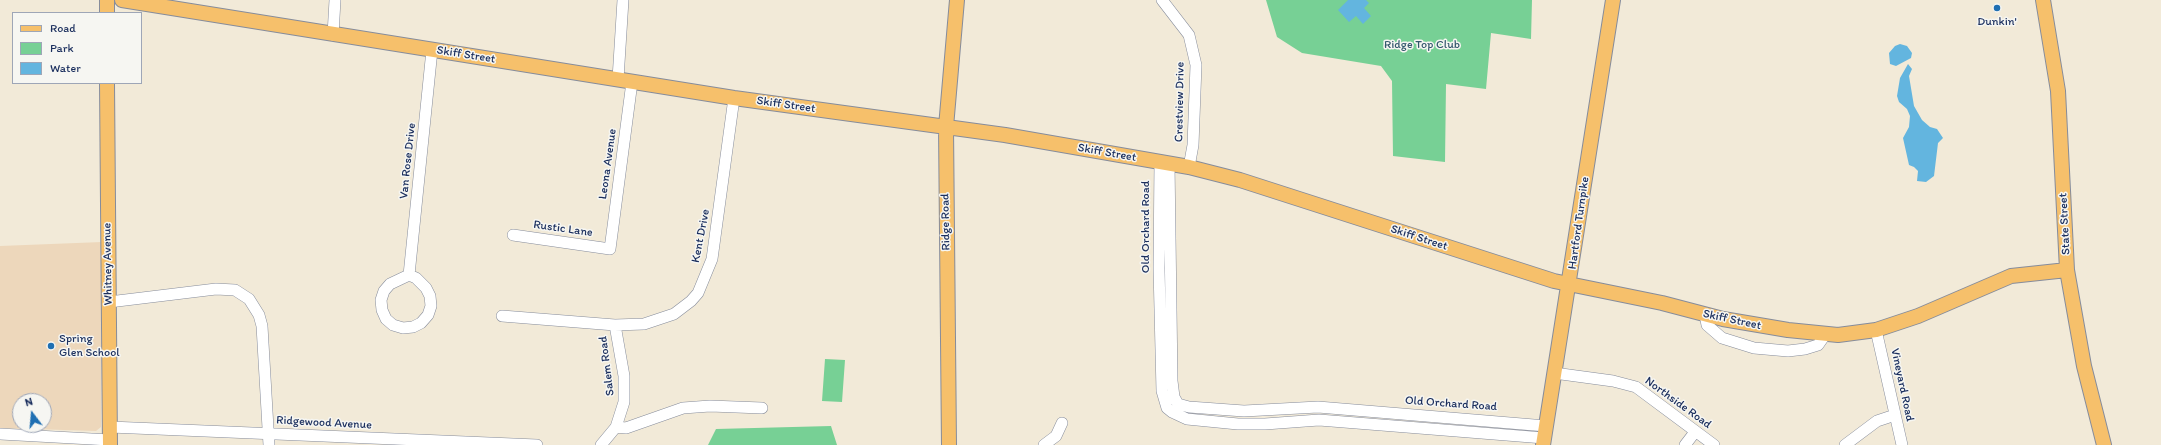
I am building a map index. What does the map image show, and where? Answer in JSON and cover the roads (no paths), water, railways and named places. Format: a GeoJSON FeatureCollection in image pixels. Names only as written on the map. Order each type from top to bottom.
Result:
{"type":"FeatureCollection","features":[{"type":"Feature","properties":{"kind":"main road"},"geometry":{"type":"LineString","coordinates":[[107,0],[107,12]]}},
{"type":"Feature","properties":{"kind":"main road","name":"Skiff Street"},"geometry":{"type":"LineString","coordinates":[[122,0],[618,80],[734,98],[946,127],[1164,162],[1240,180],[1528,273],[1570,284],[1642,298],[1705,315],[1762,326],[1825,335],[1848,335],[1876,330],[1918,316],[1996,281],[2011,276],[2067,270]]}},
{"type":"Feature","properties":{"kind":"main road","name":"Ridge Road"},"geometry":{"type":"LineString","coordinates":[[949,445],[946,127],[957,0]]}},
{"type":"Feature","properties":{"kind":"main road","name":"Hartford Turnpike"},"geometry":{"type":"LineString","coordinates":[[1544,436],[1570,284],[1613,0]]}},
{"type":"Feature","properties":{"kind":"main road","name":"State Street"},"geometry":{"type":"LineString","coordinates":[[2043,0],[2058,91],[2067,270],[2084,366],[2104,445]]}},
{"type":"Feature","properties":{"kind":"main road","name":"Whitney Avenue"},"geometry":{"type":"LineString","coordinates":[[107,84],[110,437]]}},
{"type":"Feature","properties":{"kind":"street"},"geometry":{"type":"LineString","coordinates":[[333,35],[335,0]]}},
{"type":"Feature","properties":{"kind":"street"},"geometry":{"type":"LineString","coordinates":[[618,80],[623,0]]}},
{"type":"Feature","properties":{"kind":"street","name":"Crestview Drive"},"geometry":{"type":"LineString","coordinates":[[1162,0],[1189,35],[1196,65],[1193,145],[1189,167]]}},
{"type":"Feature","properties":{"kind":"street","name":"Van Rose Drive"},"geometry":{"type":"LineString","coordinates":[[409,275],[432,50]]}},
{"type":"Feature","properties":{"kind":"street","name":"Leona Avenue"},"geometry":{"type":"LineString","coordinates":[[610,249],[632,82]]}},
{"type":"Feature","properties":{"kind":"street","name":"Kent Drive"},"geometry":{"type":"LineString","coordinates":[[502,316],[615,326],[644,324],[674,314],[698,293],[712,259],[734,98]]}},
{"type":"Feature","properties":{"kind":"street","name":"Old Orchard Road"},"geometry":{"type":"LineString","coordinates":[[1164,162],[1165,293],[1162,392],[1167,408],[1189,407],[1244,411],[1307,406],[1353,409],[1544,436]]}},
{"type":"Feature","properties":{"kind":"street","name":"Rustic Lane"},"geometry":{"type":"LineString","coordinates":[[513,235],[610,249]]}},
{"type":"Feature","properties":{"kind":"street"},"geometry":{"type":"LineString","coordinates":[[409,275],[416,278],[426,288],[430,296],[431,306],[428,315],[421,323],[413,327],[403,328],[394,325],[386,319],[382,310],[381,300],[384,291],[390,284],[409,275]]}},
{"type":"Feature","properties":{"kind":"street"},"geometry":{"type":"LineString","coordinates":[[109,302],[216,289],[235,290],[249,299],[259,315],[262,326],[269,439]]}},
{"type":"Feature","properties":{"kind":"street"},"geometry":{"type":"LineString","coordinates":[[1705,315],[1707,325],[1722,338],[1738,344],[1761,349],[1788,351],[1805,349],[1818,345],[1825,335]]}},
{"type":"Feature","properties":{"kind":"street","name":"Salem Road"},"geometry":{"type":"LineString","coordinates":[[601,445],[616,427],[624,402],[625,388],[615,326]]}},
{"type":"Feature","properties":{"kind":"street","name":"Vineyard Road"},"geometry":{"type":"LineString","coordinates":[[1876,330],[1902,445]]}},
{"type":"Feature","properties":{"kind":"street","name":"Northside Road"},"geometry":{"type":"LineString","coordinates":[[1554,373],[1613,381],[1636,387],[1714,445]]}},
{"type":"Feature","properties":{"kind":"street"},"geometry":{"type":"LineString","coordinates":[[616,427],[626,428],[683,408],[719,406],[762,408]]}},
{"type":"Feature","properties":{"kind":"street"},"geometry":{"type":"LineString","coordinates":[[1306,420],[1307,406]]}},
{"type":"Feature","properties":{"kind":"street"},"geometry":{"type":"LineString","coordinates":[[1175,408],[1187,419],[1238,424],[1265,424],[1306,420],[1544,436]]}},
{"type":"Feature","properties":{"kind":"street"},"geometry":{"type":"LineString","coordinates":[[1353,409],[1353,423]]}},
{"type":"Feature","properties":{"kind":"street"},"geometry":{"type":"LineString","coordinates":[[1845,445],[1877,421],[1895,415]]}},
{"type":"Feature","properties":{"kind":"street"},"geometry":{"type":"LineString","coordinates":[[1044,445],[1056,436],[1062,423]]}},
{"type":"Feature","properties":{"kind":"street"},"geometry":{"type":"LineString","coordinates":[[1685,445],[1695,432]]}},
{"type":"Feature","properties":{"kind":"street","name":"Ridgewood Avenue"},"geometry":{"type":"LineString","coordinates":[[0,434],[537,445]]}},
{"type":"Feature","properties":{"kind":"water"},"geometry":{"type":"Polygon","coordinates":[[[1348,0],[1366,0],[1369,3],[1364,8],[1371,16],[1363,24],[1356,16],[1349,22],[1338,10],[1348,0]]]}},
{"type":"Feature","properties":{"kind":"water"},"geometry":{"type":"Polygon","coordinates":[[[1900,44],[1907,46],[1912,53],[1911,58],[1896,66],[1890,64],[1889,53],[1895,46],[1900,44]]]}},
{"type":"Feature","properties":{"kind":"water"},"geometry":{"type":"Polygon","coordinates":[[[1908,64],[1912,69],[1909,76],[1914,106],[1922,120],[1930,127],[1937,129],[1943,138],[1938,143],[1934,176],[1926,182],[1917,181],[1918,171],[1909,165],[1903,138],[1909,127],[1910,116],[1907,109],[1899,102],[1897,96],[1900,78],[1908,64]]]}},
{"type":"Feature","properties":{"kind":"place","name":"Dunkin'"},"geometry":{"type":"Point","coordinates":[1997,8]}},
{"type":"Feature","properties":{"kind":"place","name":"Spring Glen School"},"geometry":{"type":"Point","coordinates":[51,346]}},
{"type":"Feature","properties":{"kind":"park label","name":"Ridge Top Club"},"geometry":{"type":"Point","coordinates":[1422,45]}}]}
